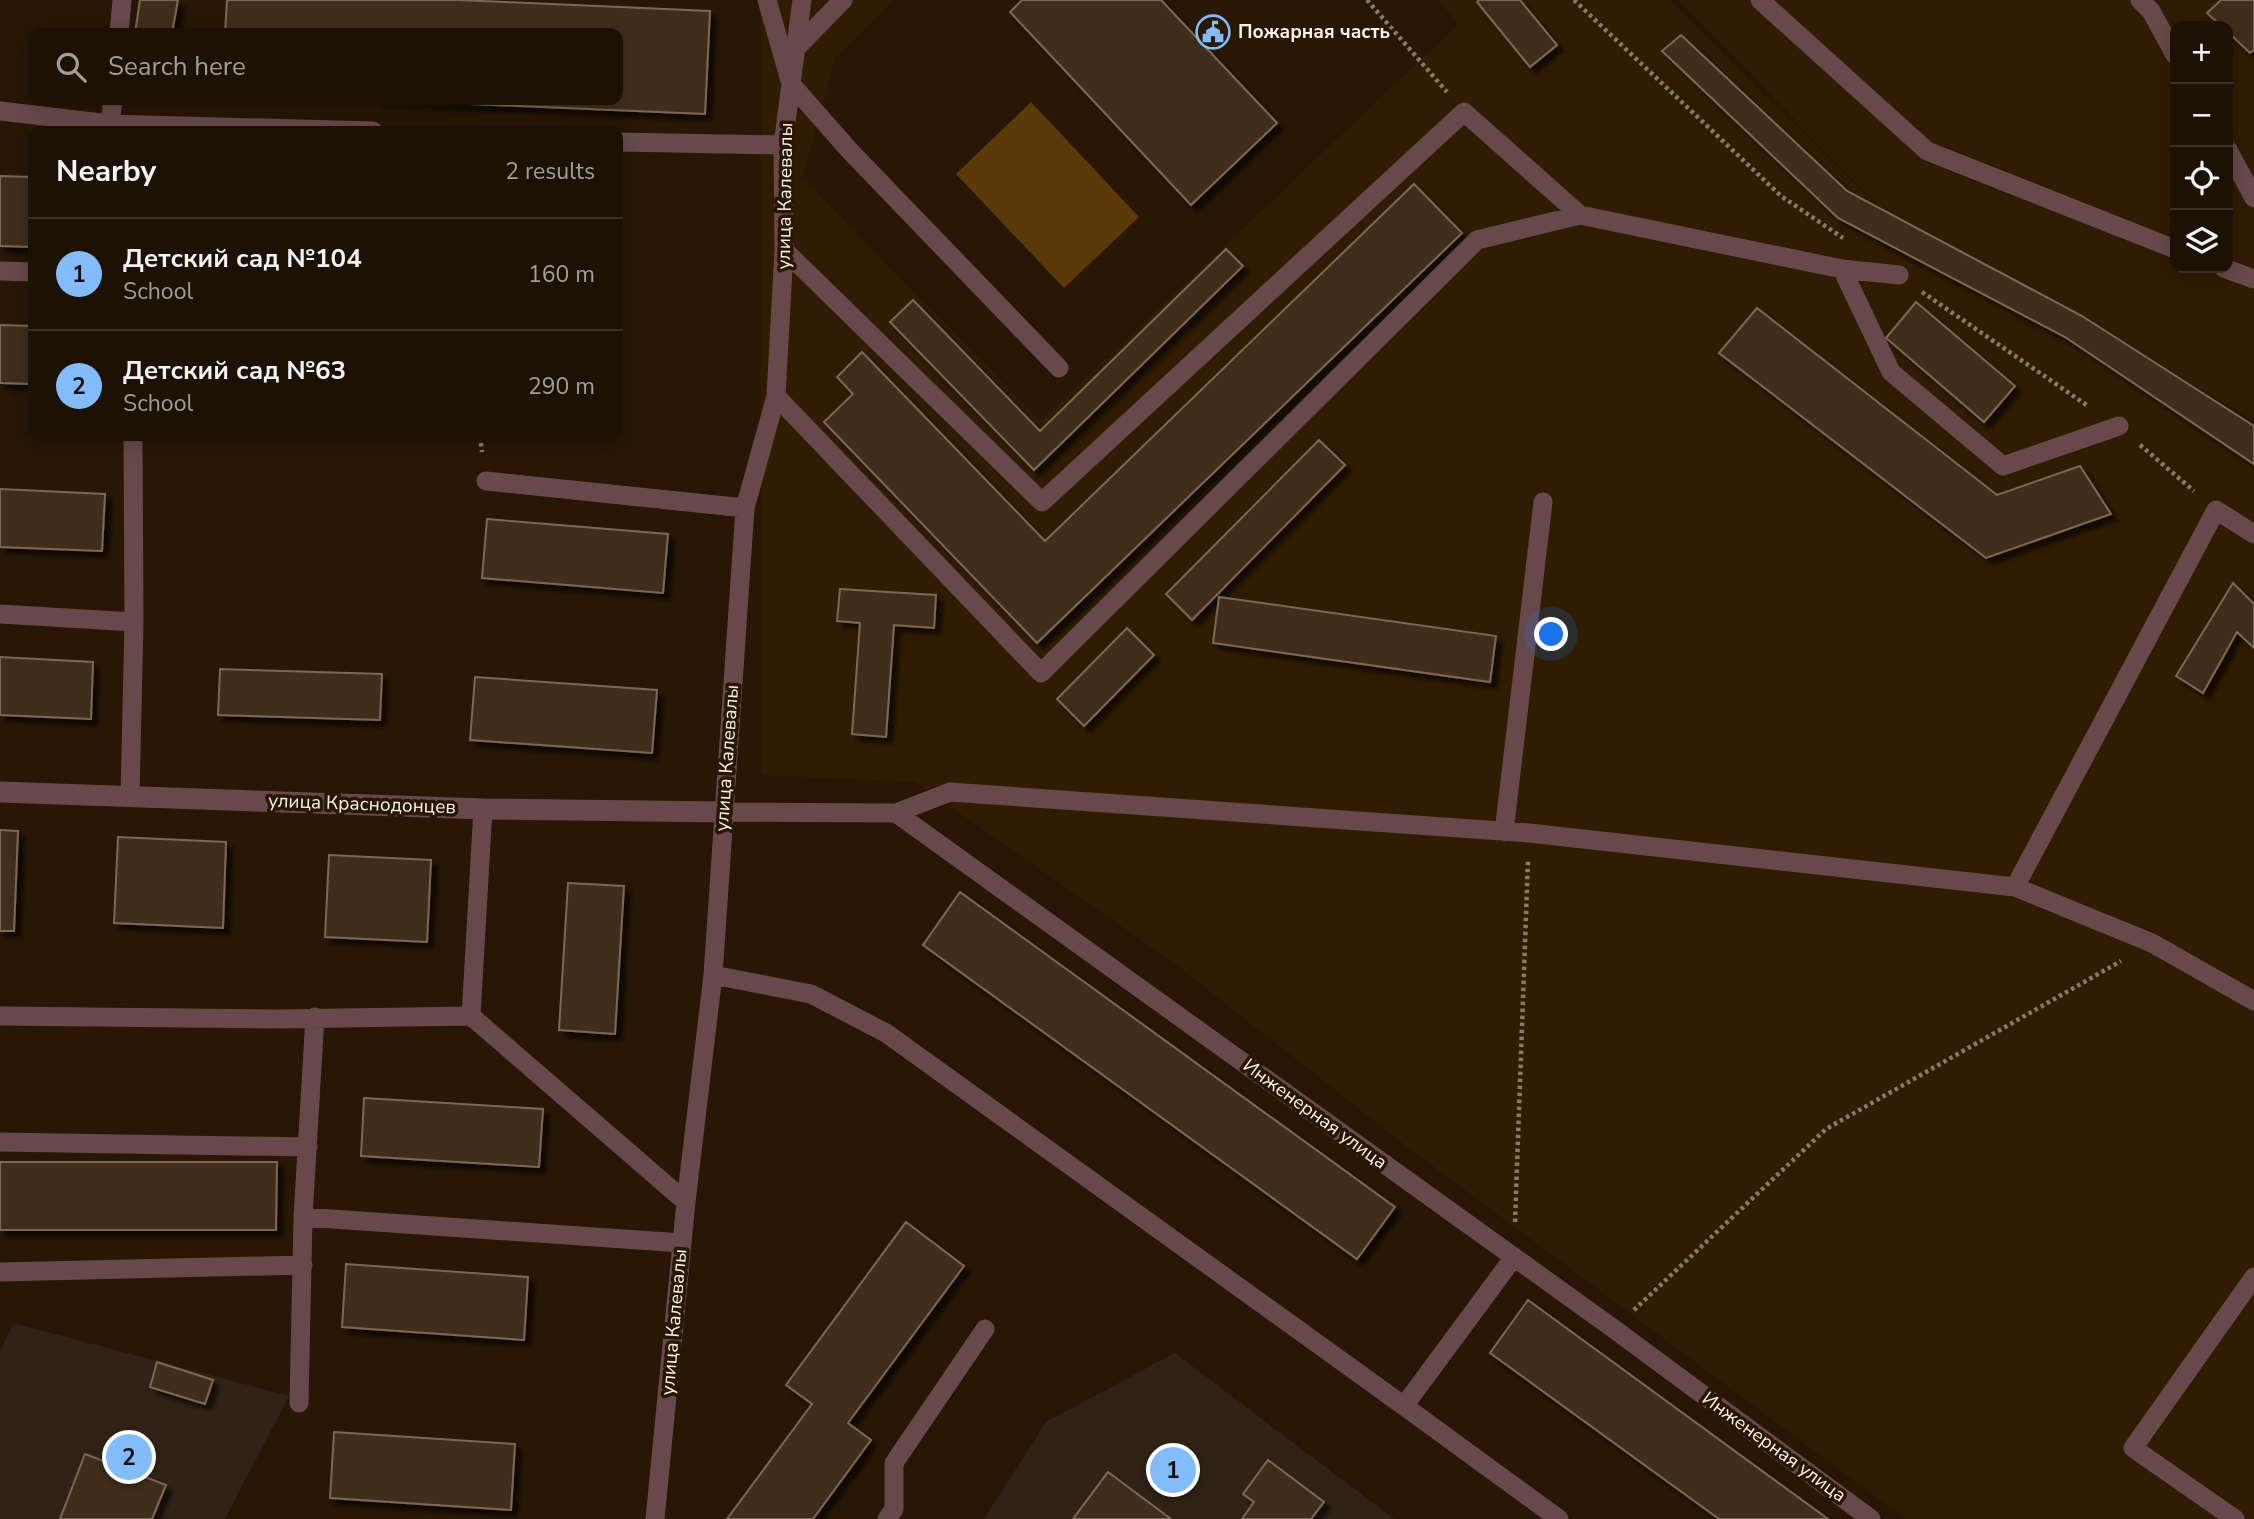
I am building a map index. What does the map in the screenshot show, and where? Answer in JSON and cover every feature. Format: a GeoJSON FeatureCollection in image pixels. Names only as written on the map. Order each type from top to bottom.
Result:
{"type":"FeatureCollection","features":[{"type":"Feature","properties":{"kind":"street","name":"улица Краснодонцев"},"geometry":{"type":"LineString","coordinates":[[0,792],[483,809],[723,812]]}},
{"type":"Feature","properties":{"kind":"lane"},"geometry":{"type":"LineString","coordinates":[[119,28],[122,0]]}},
{"type":"Feature","properties":{"kind":"lane"},"geometry":{"type":"LineString","coordinates":[[767,0],[790,84],[850,151],[1059,368]]}},
{"type":"Feature","properties":{"kind":"lane","name":"улица Калевалы"},"geometry":{"type":"LineString","coordinates":[[655,1519],[686,1202],[713,975],[745,508],[776,396],[785,250],[783,145],[802,0]]}},
{"type":"Feature","properties":{"kind":"lane"},"geometry":{"type":"LineString","coordinates":[[797,47],[844,0]]}},
{"type":"Feature","properties":{"kind":"lane"},"geometry":{"type":"LineString","coordinates":[[1760,0],[1927,151],[2170,246]]}},
{"type":"Feature","properties":{"kind":"lane"},"geometry":{"type":"LineString","coordinates":[[2140,0],[2151,11],[2170,46]]}},
{"type":"Feature","properties":{"kind":"lane"},"geometry":{"type":"LineString","coordinates":[[112,126],[113,105]]}},
{"type":"Feature","properties":{"kind":"lane"},"geometry":{"type":"LineString","coordinates":[[0,111],[99,126]]}},
{"type":"Feature","properties":{"kind":"lane"},"geometry":{"type":"LineString","coordinates":[[785,250],[1042,502],[1464,112],[1580,215]]}},
{"type":"Feature","properties":{"kind":"lane"},"geometry":{"type":"LineString","coordinates":[[623,142],[783,145]]}},
{"type":"Feature","properties":{"kind":"lane"},"geometry":{"type":"LineString","coordinates":[[2233,159],[2254,198]]}},
{"type":"Feature","properties":{"kind":"lane"},"geometry":{"type":"LineString","coordinates":[[776,396],[1041,673],[1477,240],[1580,215],[1842,270],[1899,275]]}},
{"type":"Feature","properties":{"kind":"lane"},"geometry":{"type":"LineString","coordinates":[[1842,270],[1891,372],[2003,466],[2119,426]]}},
{"type":"Feature","properties":{"kind":"lane"},"geometry":{"type":"LineString","coordinates":[[0,271],[28,272]]}},
{"type":"Feature","properties":{"kind":"lane"},"geometry":{"type":"LineString","coordinates":[[2233,271],[2254,279]]}},
{"type":"Feature","properties":{"kind":"lane"},"geometry":{"type":"LineString","coordinates":[[130,796],[134,441]]}},
{"type":"Feature","properties":{"kind":"lane"},"geometry":{"type":"LineString","coordinates":[[486,481],[745,508]]}},
{"type":"Feature","properties":{"kind":"lane"},"geometry":{"type":"LineString","coordinates":[[1504,832],[1543,502]]}},
{"type":"Feature","properties":{"kind":"lane"},"geometry":{"type":"LineString","coordinates":[[2015,887],[2217,510],[2254,534]]}},
{"type":"Feature","properties":{"kind":"lane"},"geometry":{"type":"LineString","coordinates":[[0,614],[134,622]]}},
{"type":"Feature","properties":{"kind":"lane"},"geometry":{"type":"LineString","coordinates":[[723,812],[896,813],[950,792],[1529,832],[2015,887],[2152,943],[2254,1001]]}},
{"type":"Feature","properties":{"kind":"lane"},"geometry":{"type":"LineString","coordinates":[[471,1016],[483,809]]}},
{"type":"Feature","properties":{"kind":"lane","name":"Инженерная улица"},"geometry":{"type":"LineString","coordinates":[[896,813],[1614,1329],[1871,1519]]}},
{"type":"Feature","properties":{"kind":"lane"},"geometry":{"type":"LineString","coordinates":[[713,975],[811,994],[886,1033],[1559,1519]]}},
{"type":"Feature","properties":{"kind":"lane"},"geometry":{"type":"LineString","coordinates":[[0,1016],[278,1019],[471,1016],[686,1202]]}},
{"type":"Feature","properties":{"kind":"lane"},"geometry":{"type":"LineString","coordinates":[[299,1403],[303,1217],[315,1017]]}},
{"type":"Feature","properties":{"kind":"lane"},"geometry":{"type":"LineString","coordinates":[[0,1142],[309,1147]]}},
{"type":"Feature","properties":{"kind":"lane"},"geometry":{"type":"LineString","coordinates":[[303,1217],[682,1243]]}},
{"type":"Feature","properties":{"kind":"lane"},"geometry":{"type":"LineString","coordinates":[[1404,1406],[1514,1257]]}},
{"type":"Feature","properties":{"kind":"lane"},"geometry":{"type":"LineString","coordinates":[[0,1272],[303,1265]]}},
{"type":"Feature","properties":{"kind":"lane"},"geometry":{"type":"LineString","coordinates":[[2232,1518],[2133,1448],[2254,1277]]}},
{"type":"Feature","properties":{"kind":"lane"},"geometry":{"type":"LineString","coordinates":[[887,1519],[894,1509],[894,1463],[985,1329]]}},
{"type":"Feature","properties":{"kind":"path"},"geometry":{"type":"LineString","coordinates":[[1367,0],[1464,112]]}},
{"type":"Feature","properties":{"kind":"path"},"geometry":{"type":"LineString","coordinates":[[1514,1257],[1529,832]]}},
{"type":"Feature","properties":{"kind":"path"},"geometry":{"type":"LineString","coordinates":[[1614,1329],[1826,1129],[2152,943]]}},
{"type":"Feature","properties":{"kind":"shaded area"},"geometry":{"type":"Polygon","coordinates":[[[761,0],[895,0],[835,58],[803,178],[1040,421],[1458,24],[1438,0],[1670,0],[1885,214],[2254,435],[2254,1519],[1905,1519],[1406,1146],[1175,964],[915,782],[761,775],[761,0]]]}},
{"type":"Feature","properties":{"kind":"shaded area"},"geometry":{"type":"Polygon","coordinates":[[[1678,0],[2254,0],[2254,420],[1882,209],[1678,0]]]}},
{"type":"Feature","properties":{"kind":"shaded area"},"geometry":{"type":"Polygon","coordinates":[[[1031,102],[1139,217],[1064,288],[956,174],[1031,102]]]}},
{"type":"Feature","properties":{"kind":"shaded area"},"geometry":{"type":"Polygon","coordinates":[[[13,1323],[289,1396],[225,1519],[0,1519],[0,1351],[13,1323]]]}},
{"type":"Feature","properties":{"kind":"shaded area"},"geometry":{"type":"Polygon","coordinates":[[[1175,1353],[1394,1519],[984,1519],[1046,1422],[1175,1353]]]}},
{"type":"Feature","properties":{"kind":"building"},"geometry":{"type":"Polygon","coordinates":[[[140,0],[178,0],[173,28],[136,28],[140,0]]]}},
{"type":"Feature","properties":{"kind":"building"},"geometry":{"type":"Polygon","coordinates":[[[227,0],[458,0],[710,11],[705,114],[492,105],[623,105],[623,28],[225,28],[227,0]]]}},
{"type":"Feature","properties":{"kind":"building"},"geometry":{"type":"Polygon","coordinates":[[[1022,0],[1161,0],[1277,123],[1191,205],[1010,12],[1022,0]]]}},
{"type":"Feature","properties":{"kind":"building"},"geometry":{"type":"Polygon","coordinates":[[[1520,0],[1557,45],[1530,67],[1477,2],[1520,0]]]}},
{"type":"Feature","properties":{"kind":"building"},"geometry":{"type":"Polygon","coordinates":[[[2221,0],[2254,0],[2254,50],[2250,53],[2233,37],[2233,21],[2216,21],[2207,13],[2221,0]]]}},
{"type":"Feature","properties":{"kind":"building"},"geometry":{"type":"Polygon","coordinates":[[[1681,35],[1847,191],[2082,316],[2254,426],[2254,464],[2065,337],[1838,218],[1662,51],[1681,35]]]}},
{"type":"Feature","properties":{"kind":"building"},"geometry":{"type":"Polygon","coordinates":[[[0,176],[28,177],[28,247],[0,246],[0,176]]]}},
{"type":"Feature","properties":{"kind":"building"},"geometry":{"type":"Polygon","coordinates":[[[1414,184],[1462,233],[1037,643],[824,422],[853,394],[837,377],[862,352],[1045,541],[1414,184]]]}},
{"type":"Feature","properties":{"kind":"building"},"geometry":{"type":"Polygon","coordinates":[[[1226,249],[1243,266],[1034,470],[890,322],[913,300],[1040,431],[1226,249]]]}},
{"type":"Feature","properties":{"kind":"building"},"geometry":{"type":"Polygon","coordinates":[[[1916,302],[2015,386],[1984,422],[1886,338],[1916,302]]]}},
{"type":"Feature","properties":{"kind":"building"},"geometry":{"type":"Polygon","coordinates":[[[1757,308],[1997,495],[2080,466],[2111,514],[1986,558],[1719,353],[1757,308]]]}},
{"type":"Feature","properties":{"kind":"building"},"geometry":{"type":"Polygon","coordinates":[[[0,325],[28,326],[28,384],[0,383],[0,325]]]}},
{"type":"Feature","properties":{"kind":"building"},"geometry":{"type":"Polygon","coordinates":[[[1319,440],[1345,465],[1192,620],[1166,594],[1319,440]]]}},
{"type":"Feature","properties":{"kind":"building"},"geometry":{"type":"Polygon","coordinates":[[[0,489],[105,494],[102,551],[0,547],[0,489]]]}},
{"type":"Feature","properties":{"kind":"building"},"geometry":{"type":"Polygon","coordinates":[[[487,519],[668,534],[663,593],[482,578],[487,519]]]}},
{"type":"Feature","properties":{"kind":"building"},"geometry":{"type":"Polygon","coordinates":[[[2233,583],[2254,604],[2254,648],[2237,632],[2203,693],[2176,676],[2233,583]]]}},
{"type":"Feature","properties":{"kind":"building"},"geometry":{"type":"Polygon","coordinates":[[[840,589],[936,595],[934,628],[894,625],[886,737],[852,734],[860,623],[837,621],[840,589]]]}},
{"type":"Feature","properties":{"kind":"building"},"geometry":{"type":"Polygon","coordinates":[[[1219,597],[1496,636],[1490,682],[1213,643],[1219,597]]]}},
{"type":"Feature","properties":{"kind":"building"},"geometry":{"type":"Polygon","coordinates":[[[1127,628],[1154,655],[1084,726],[1057,699],[1127,628]]]}},
{"type":"Feature","properties":{"kind":"building"},"geometry":{"type":"Polygon","coordinates":[[[0,657],[93,662],[91,719],[0,715],[0,657]]]}},
{"type":"Feature","properties":{"kind":"building"},"geometry":{"type":"Polygon","coordinates":[[[220,669],[382,674],[380,720],[218,715],[220,669]]]}},
{"type":"Feature","properties":{"kind":"building"},"geometry":{"type":"Polygon","coordinates":[[[475,677],[657,690],[652,753],[470,740],[475,677]]]}},
{"type":"Feature","properties":{"kind":"building"},"geometry":{"type":"Polygon","coordinates":[[[0,830],[18,831],[14,931],[0,931],[0,830]]]}},
{"type":"Feature","properties":{"kind":"building"},"geometry":{"type":"Polygon","coordinates":[[[118,837],[226,842],[223,928],[114,923],[118,837]]]}},
{"type":"Feature","properties":{"kind":"building"},"geometry":{"type":"Polygon","coordinates":[[[329,855],[431,860],[427,942],[325,937],[329,855]]]}},
{"type":"Feature","properties":{"kind":"building"},"geometry":{"type":"Polygon","coordinates":[[[568,883],[624,886],[615,1034],[559,1030],[568,883]]]}},
{"type":"Feature","properties":{"kind":"building"},"geometry":{"type":"Polygon","coordinates":[[[960,892],[1395,1207],[1357,1259],[923,945],[960,892]]]}},
{"type":"Feature","properties":{"kind":"building"},"geometry":{"type":"Polygon","coordinates":[[[364,1098],[543,1109],[539,1167],[361,1156],[364,1098]]]}},
{"type":"Feature","properties":{"kind":"building"},"geometry":{"type":"Polygon","coordinates":[[[0,1162],[277,1162],[276,1230],[0,1230],[0,1162]]]}},
{"type":"Feature","properties":{"kind":"building"},"geometry":{"type":"Polygon","coordinates":[[[906,1222],[964,1266],[848,1423],[871,1440],[813,1519],[727,1519],[812,1404],[786,1385],[906,1222]]]}},
{"type":"Feature","properties":{"kind":"building"},"geometry":{"type":"Polygon","coordinates":[[[346,1264],[528,1277],[524,1340],[342,1327],[346,1264]]]}},
{"type":"Feature","properties":{"kind":"building"},"geometry":{"type":"Polygon","coordinates":[[[1528,1300],[1828,1519],[1719,1519],[1490,1353],[1528,1300]]]}},
{"type":"Feature","properties":{"kind":"building"},"geometry":{"type":"Polygon","coordinates":[[[157,1362],[213,1380],[205,1404],[150,1387],[157,1362]]]}},
{"type":"Feature","properties":{"kind":"building"},"geometry":{"type":"Polygon","coordinates":[[[334,1432],[515,1444],[511,1510],[330,1498],[334,1432]]]}},
{"type":"Feature","properties":{"kind":"building"},"geometry":{"type":"Polygon","coordinates":[[[85,1454],[166,1485],[152,1519],[60,1519],[85,1454]]]}},
{"type":"Feature","properties":{"kind":"building"},"geometry":{"type":"Polygon","coordinates":[[[1268,1460],[1324,1502],[1311,1519],[1242,1519],[1254,1502],[1243,1494],[1268,1460]]]}},
{"type":"Feature","properties":{"kind":"building"},"geometry":{"type":"Polygon","coordinates":[[[1108,1472],[1171,1519],[1073,1519],[1108,1472]]]}},
{"type":"Feature","properties":{"kind":"place","name":"Пожарная часть"},"geometry":{"type":"Point","coordinates":[1213,32]}},
{"type":"Feature","properties":{"kind":"place","name":"Детский сад №63"},"geometry":{"type":"Point","coordinates":[129,1457]}},
{"type":"Feature","properties":{"kind":"place","name":"Детский сад №104"},"geometry":{"type":"Point","coordinates":[1173,1470]}}]}
